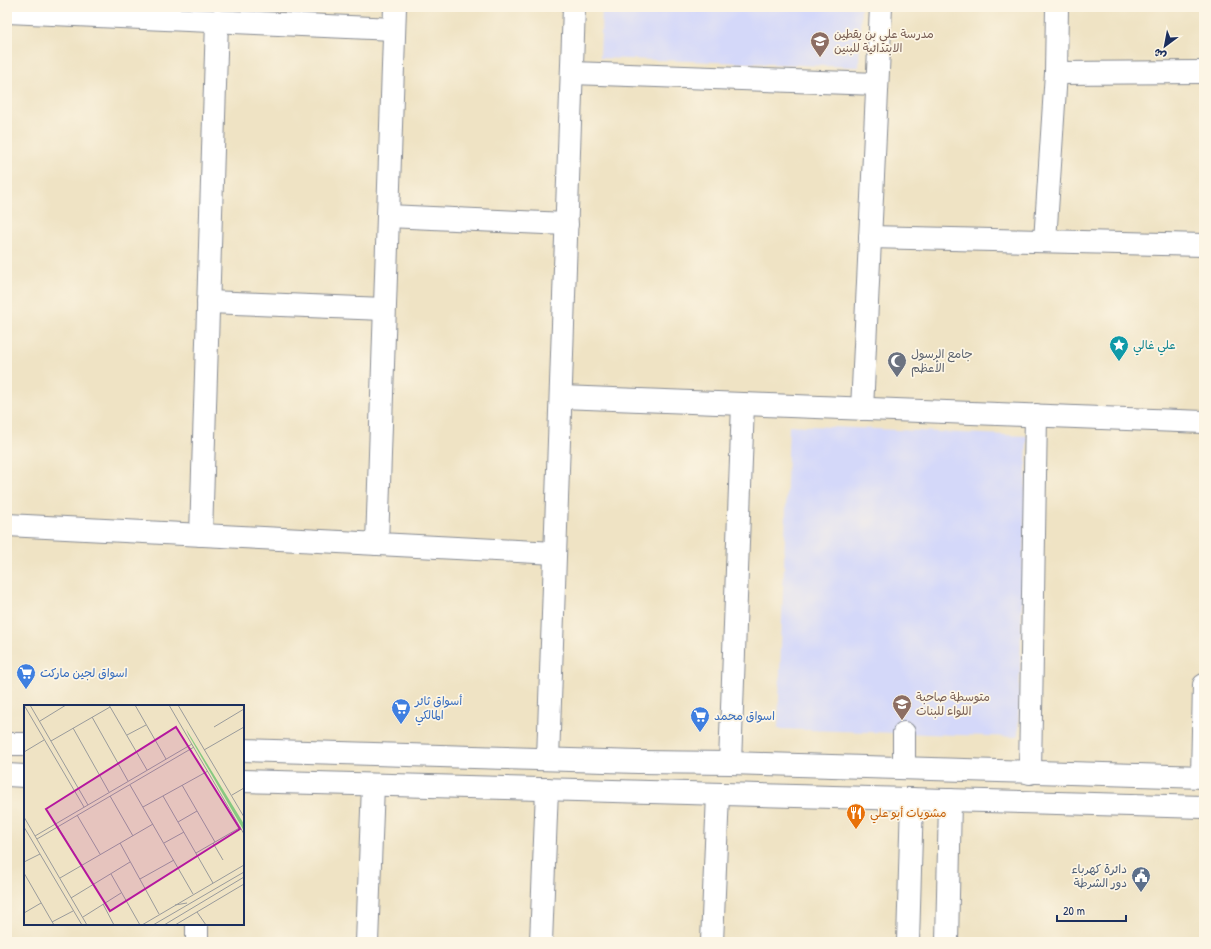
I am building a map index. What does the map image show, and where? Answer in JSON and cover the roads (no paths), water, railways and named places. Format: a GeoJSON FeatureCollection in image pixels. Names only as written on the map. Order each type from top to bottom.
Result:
{"type":"FeatureCollection","features":[{"type":"Feature","properties":{"kind":"street"},"geometry":{"type":"LineString","coordinates":[[377,544],[395,7]]}},
{"type":"Feature","properties":{"kind":"street"},"geometry":{"type":"LineString","coordinates":[[548,759],[574,7]]}},
{"type":"Feature","properties":{"kind":"street"},"geometry":{"type":"LineString","coordinates":[[862,409],[881,7]]}},
{"type":"Feature","properties":{"kind":"street"},"geometry":{"type":"LineString","coordinates":[[1045,241],[1056,73],[1057,7]]}},
{"type":"Feature","properties":{"kind":"street"},"geometry":{"type":"LineString","coordinates":[[7,12],[231,17],[394,29]]}},
{"type":"Feature","properties":{"kind":"street"},"geometry":{"type":"LineString","coordinates":[[201,535],[208,302],[231,17]]}},
{"type":"Feature","properties":{"kind":"street"},"geometry":{"type":"LineString","coordinates":[[1056,73],[1204,72]]}},
{"type":"Feature","properties":{"kind":"street"},"geometry":{"type":"LineString","coordinates":[[572,73],[877,84]]}},
{"type":"Feature","properties":{"kind":"street"},"geometry":{"type":"LineString","coordinates":[[388,216],[567,224]]}},
{"type":"Feature","properties":{"kind":"street"},"geometry":{"type":"LineString","coordinates":[[870,237],[1204,245]]}},
{"type":"Feature","properties":{"kind":"street"},"geometry":{"type":"LineString","coordinates":[[208,302],[384,309]]}},
{"type":"Feature","properties":{"kind":"street"},"geometry":{"type":"LineString","coordinates":[[561,397],[1204,422]]}},
{"type":"Feature","properties":{"kind":"street"},"geometry":{"type":"LineString","coordinates":[[730,763],[743,404]]}},
{"type":"Feature","properties":{"kind":"street"},"geometry":{"type":"LineString","coordinates":[[1030,773],[1036,415]]}},
{"type":"Feature","properties":{"kind":"street"},"geometry":{"type":"LineString","coordinates":[[7,525],[555,553]]}},
{"type":"Feature","properties":{"kind":"street"},"geometry":{"type":"LineString","coordinates":[[244,750],[1203,777],[1204,685]]}},
{"type":"Feature","properties":{"kind":"street"},"geometry":{"type":"LineString","coordinates":[[904,733],[904,768]]}},
{"type":"Feature","properties":{"kind":"street"},"geometry":{"type":"LineString","coordinates":[[7,744],[24,744]]}},
{"type":"Feature","properties":{"kind":"street"},"geometry":{"type":"LineString","coordinates":[[637,792],[638,762]]}},
{"type":"Feature","properties":{"kind":"street"},"geometry":{"type":"LineString","coordinates":[[7,775],[24,776]]}},
{"type":"Feature","properties":{"kind":"street"},"geometry":{"type":"LineString","coordinates":[[244,781],[1204,807]]}},
{"type":"Feature","properties":{"kind":"street"},"geometry":{"type":"LineString","coordinates":[[367,942],[373,785]]}},
{"type":"Feature","properties":{"kind":"street"},"geometry":{"type":"LineString","coordinates":[[541,942],[547,790]]}},
{"type":"Feature","properties":{"kind":"street"},"geometry":{"type":"LineString","coordinates":[[712,942],[718,794]]}},
{"type":"Feature","properties":{"kind":"street"},"geometry":{"type":"LineString","coordinates":[[908,942],[912,799]]}},
{"type":"Feature","properties":{"kind":"street"},"geometry":{"type":"LineString","coordinates":[[947,942],[950,800]]}},
{"type":"Feature","properties":{"kind":"street"},"geometry":{"type":"LineString","coordinates":[[197,925],[197,942]]}},
{"type":"Feature","properties":{"kind":"place","name":"مدرسة علي بن يقطين الابتدائية للبنين"},"geometry":{"type":"Point","coordinates":[820,58]}},
{"type":"Feature","properties":{"kind":"place","name":"علي غالي"},"geometry":{"type":"Point","coordinates":[1119,362]}},
{"type":"Feature","properties":{"kind":"place","name":"جامع الرسول الأعظم"},"geometry":{"type":"Point","coordinates":[897,378]}},
{"type":"Feature","properties":{"kind":"place","name":"اسواق لجين ماركت"},"geometry":{"type":"Point","coordinates":[26,690]}},
{"type":"Feature","properties":{"kind":"place","name":"متوسطة صاحبة اللواء للبنات"},"geometry":{"type":"Point","coordinates":[902,721]}},
{"type":"Feature","properties":{"kind":"place","name":"أسواق ثائر المالكي"},"geometry":{"type":"Point","coordinates":[401,725]}},
{"type":"Feature","properties":{"kind":"place","name":"اسواق محمد"},"geometry":{"type":"Point","coordinates":[700,733]}},
{"type":"Feature","properties":{"kind":"place","name":"مشويات أبو علي"},"geometry":{"type":"Point","coordinates":[856,830]}},
{"type":"Feature","properties":{"kind":"place","name":"دائرة كهرباء دور الشرطة"},"geometry":{"type":"Point","coordinates":[1141,893]}}]}
